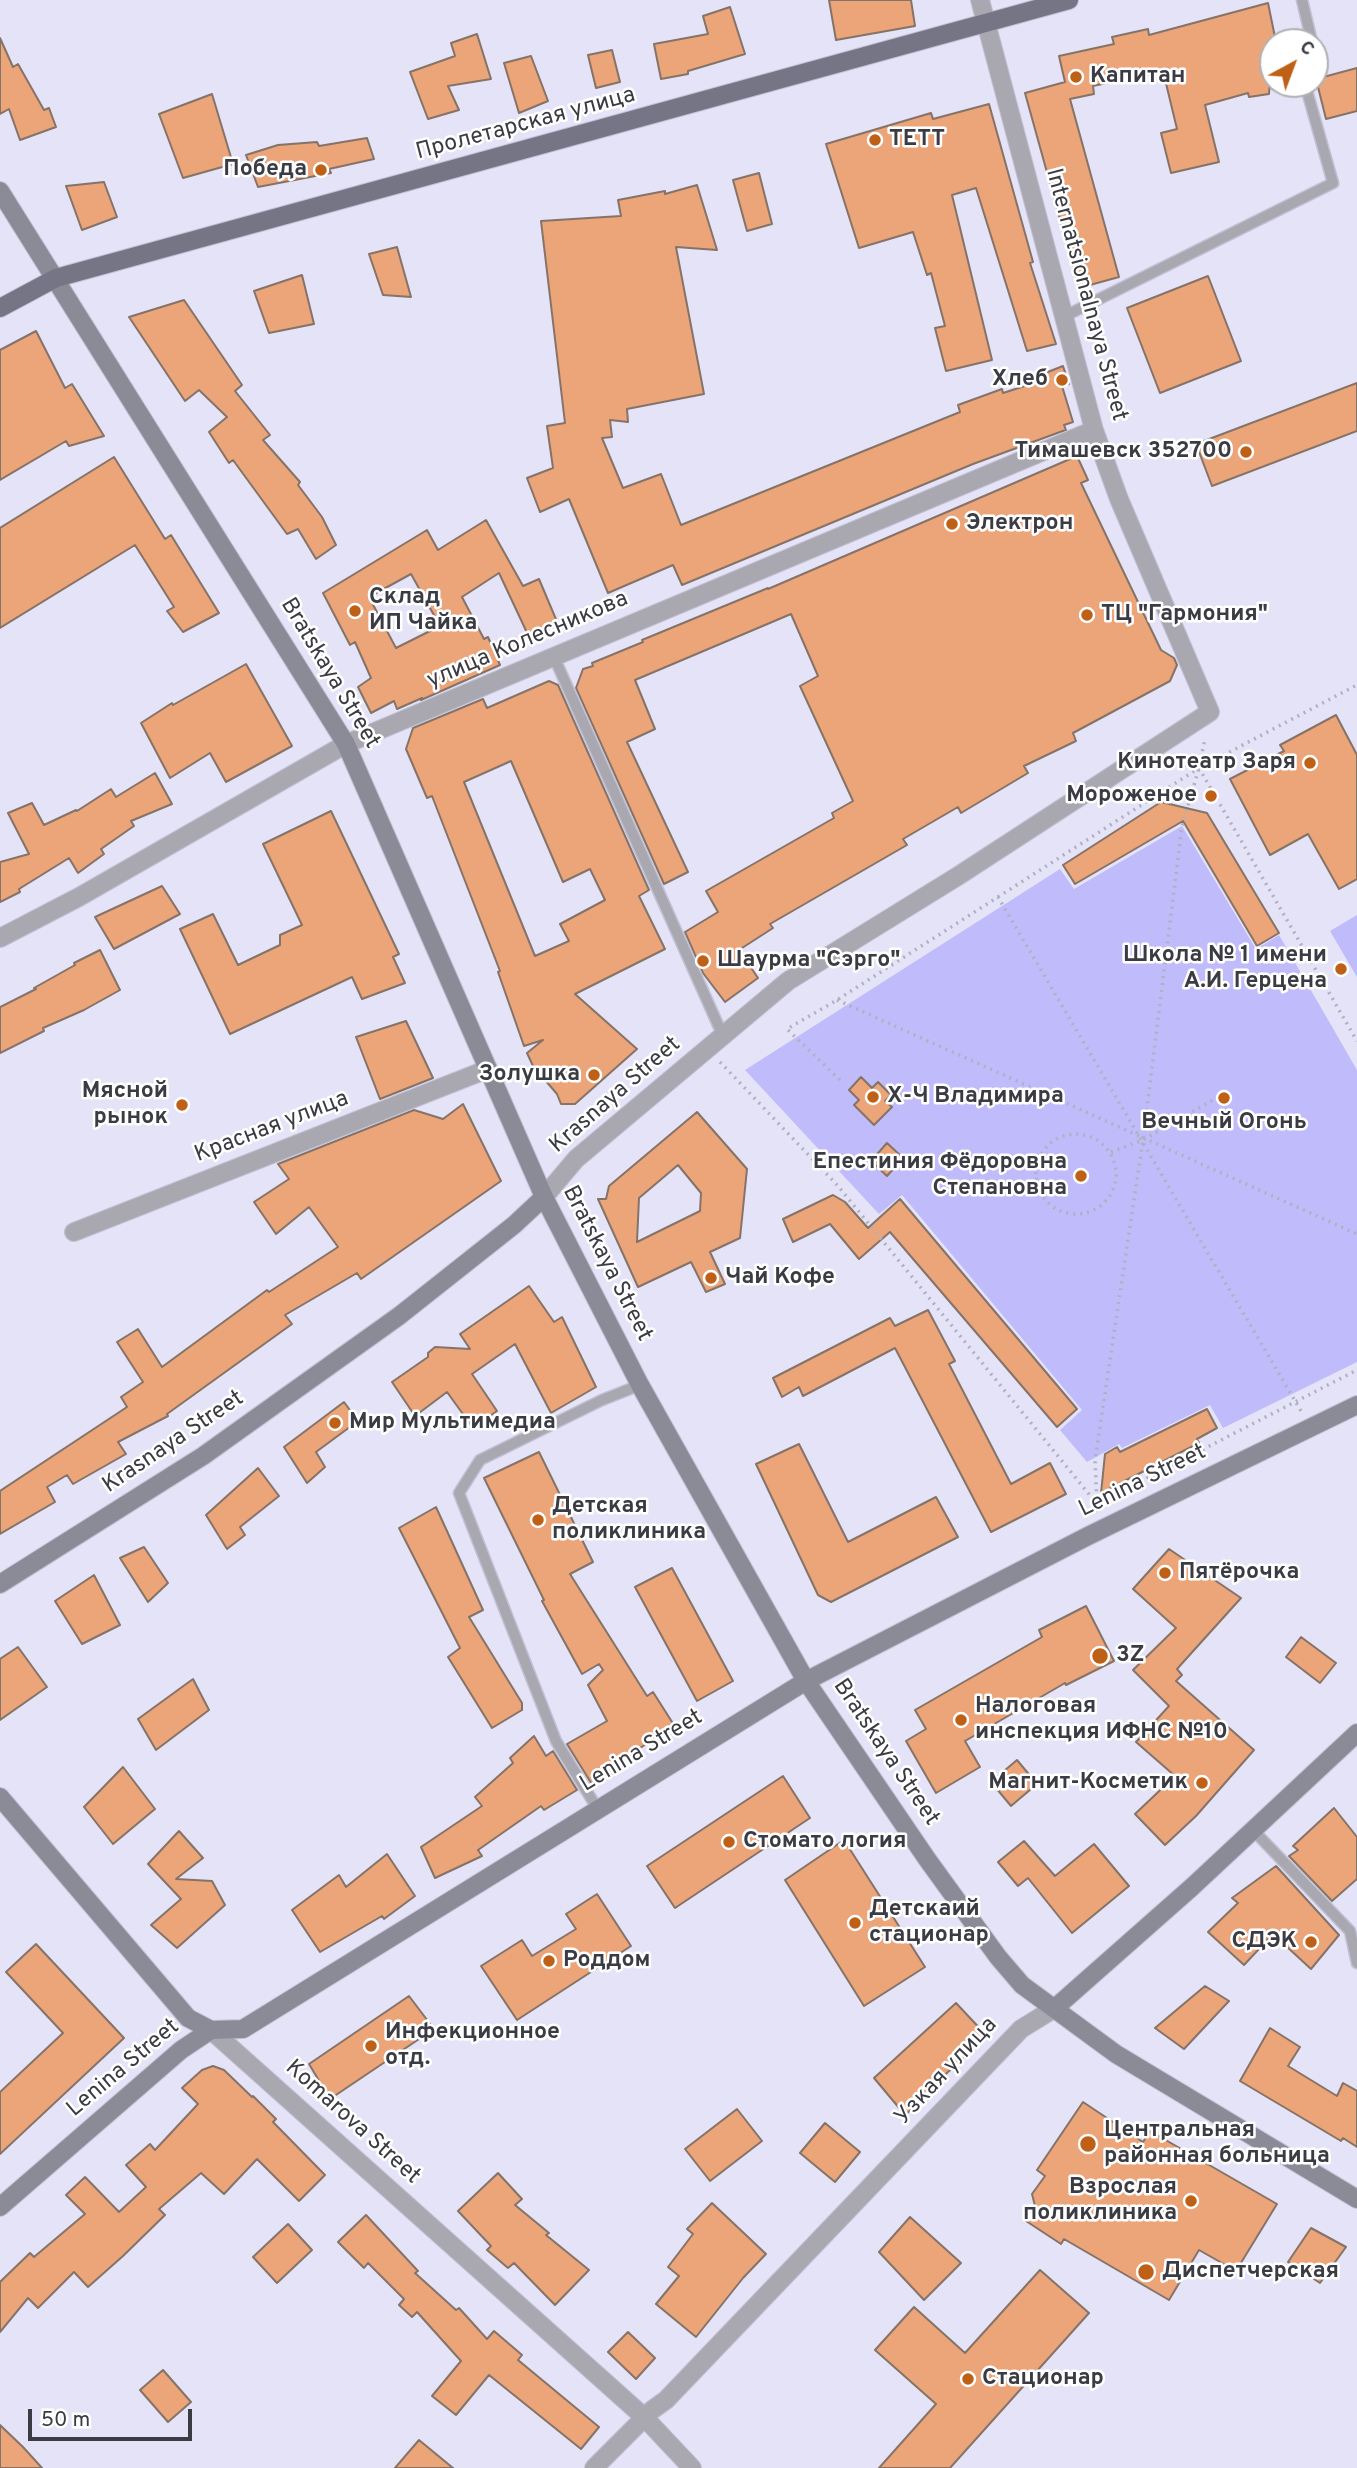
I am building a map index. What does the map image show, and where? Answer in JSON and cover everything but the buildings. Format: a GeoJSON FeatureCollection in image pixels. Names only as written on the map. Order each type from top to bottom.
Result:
{"type":"FeatureCollection","features":[{"type":"Feature","properties":{"kind":"main road","name":"Пролетарская улица"},"geometry":{"type":"LineString","coordinates":[[0,308],[56,278],[1069,0]]}},
{"type":"Feature","properties":{"kind":"main road","name":"Bratskaya Street"},"geometry":{"type":"LineString","coordinates":[[0,191],[346,744],[544,1197],[640,1385],[806,1681],[927,1859],[998,1957],[1022,1985],[1116,2054],[1357,2199]]}},
{"type":"Feature","properties":{"kind":"main road","name":"Krasnaya Street"},"geometry":{"type":"LineString","coordinates":[[0,1584],[203,1456],[399,1316],[514,1225],[544,1197]]}},
{"type":"Feature","properties":{"kind":"main road","name":"Lenina Street"},"geometry":{"type":"LineString","coordinates":[[0,2207],[181,2050],[211,2030],[243,2029],[806,1681],[1088,1536],[1357,1405]]}},
{"type":"Feature","properties":{"kind":"main road","name":"Узкая улица"},"geometry":{"type":"LineString","coordinates":[[1055,2008],[1253,1830],[1357,1732]]}},
{"type":"Feature","properties":{"kind":"main road","name":"Komarova Street"},"geometry":{"type":"LineString","coordinates":[[0,1797],[188,2018],[211,2030]]}},
{"type":"Feature","properties":{"kind":"street","name":"Internatsionalnaya Street"},"geometry":{"type":"LineString","coordinates":[[980,0],[1094,430],[1119,499],[1210,712]]}},
{"type":"Feature","properties":{"kind":"street","name":"улица Колесникова"},"geometry":{"type":"LineString","coordinates":[[0,938],[79,897],[346,744],[1094,430]]}},
{"type":"Feature","properties":{"kind":"street","name":"Krasnaya Street"},"geometry":{"type":"LineString","coordinates":[[544,1197],[576,1159],[788,981],[958,876],[1210,712]]}},
{"type":"Feature","properties":{"kind":"street","name":"Красная улица"},"geometry":{"type":"LineString","coordinates":[[74,1232],[488,1069]]}},
{"type":"Feature","properties":{"kind":"street","name":"Узкая улица"},"geometry":{"type":"LineString","coordinates":[[594,2468],[644,2417],[666,2400],[1021,2029],[1055,2008]]}},
{"type":"Feature","properties":{"kind":"street","name":"Komarova Street"},"geometry":{"type":"LineString","coordinates":[[211,2030],[644,2417],[692,2468]]}},
{"type":"Feature","properties":{"kind":"lane"},"geometry":{"type":"LineString","coordinates":[[1302,0],[1309,28]]}},
{"type":"Feature","properties":{"kind":"lane"},"geometry":{"type":"LineString","coordinates":[[1065,316],[1333,183],[1309,98]]}},
{"type":"Feature","properties":{"kind":"lane"},"geometry":{"type":"LineString","coordinates":[[554,657],[723,1036]]}},
{"type":"Feature","properties":{"kind":"lane"},"geometry":{"type":"LineString","coordinates":[[597,1808],[556,1741],[459,1493],[480,1460],[602,1400],[640,1385]]}},
{"type":"Feature","properties":{"kind":"lane"},"geometry":{"type":"LineString","coordinates":[[1253,1830],[1350,1931],[1357,1963]]}},
{"type":"Feature","properties":{"kind":"path"},"geometry":{"type":"LineString","coordinates":[[840,1080],[788,1029],[1199,768],[1357,685]]}},
{"type":"Feature","properties":{"kind":"path"},"geometry":{"type":"LineString","coordinates":[[1088,1536],[1097,1504],[1095,1460],[1143,1140],[1182,826],[1199,768],[1210,712]]}},
{"type":"Feature","properties":{"kind":"path"},"geometry":{"type":"LineString","coordinates":[[1199,768],[1357,1041]]}},
{"type":"Feature","properties":{"kind":"path"},"geometry":{"type":"LineString","coordinates":[[998,897],[1295,1402]]}},
{"type":"Feature","properties":{"kind":"path"},"geometry":{"type":"LineString","coordinates":[[837,1000],[1357,1234]]}},
{"type":"Feature","properties":{"kind":"path"},"geometry":{"type":"LineString","coordinates":[[707,1049],[838,1186],[1097,1504]]}},
{"type":"Feature","properties":{"kind":"path"},"geometry":{"type":"LineString","coordinates":[[1111,1152],[1143,1140],[1213,1100]]}},
{"type":"Feature","properties":{"kind":"path"},"geometry":{"type":"LineString","coordinates":[[1078,1133],[1101,1142],[1111,1152],[1116,1165],[1116,1179],[1112,1192],[1104,1203],[1093,1211],[1065,1213],[1052,1207],[1043,1197],[1035,1172],[1044,1148],[1054,1140],[1078,1133]]}},
{"type":"Feature","properties":{"kind":"path"},"geometry":{"type":"LineString","coordinates":[[1097,1504],[1357,1370]]}},
{"type":"Feature","properties":{"kind":"shaded area"},"geometry":{"type":"Polygon","coordinates":[[[1182,826],[1256,949],[1279,935],[1357,1070],[1357,1362],[1223,1428],[1210,1405],[1122,1448],[1119,1444],[1087,1462],[1060,1430],[1082,1410],[902,1195],[879,1214],[745,1070],[1060,869],[1074,889],[1182,826]]]}},
{"type":"Feature","properties":{"kind":"shaded area"},"geometry":{"type":"Polygon","coordinates":[[[1357,915],[1357,977],[1330,931],[1357,915]]]}},
{"type":"Feature","properties":{"kind":"place","name":"Капитан"},"geometry":{"type":"Point","coordinates":[1076,77]}},
{"type":"Feature","properties":{"kind":"place","name":"ТЕТТ"},"geometry":{"type":"Point","coordinates":[875,140]}},
{"type":"Feature","properties":{"kind":"place","name":"Победа"},"geometry":{"type":"Point","coordinates":[321,170]}},
{"type":"Feature","properties":{"kind":"place","name":"Хлеб"},"geometry":{"type":"Point","coordinates":[1062,380]}},
{"type":"Feature","properties":{"kind":"place","name":"Тимашевск 352700"},"geometry":{"type":"Point","coordinates":[1246,452]}},
{"type":"Feature","properties":{"kind":"place","name":"Электрон"},"geometry":{"type":"Point","coordinates":[952,524]}},
{"type":"Feature","properties":{"kind":"place","name":"Склад ИП Чайка"},"geometry":{"type":"Point","coordinates":[355,611]}},
{"type":"Feature","properties":{"kind":"place","name":"ТЦ \"Гармония\""},"geometry":{"type":"Point","coordinates":[1087,615]}},
{"type":"Feature","properties":{"kind":"place","name":"Кинотеатр Заря"},"geometry":{"type":"Point","coordinates":[1310,763]}},
{"type":"Feature","properties":{"kind":"place","name":"Мороженое"},"geometry":{"type":"Point","coordinates":[1211,796]}},
{"type":"Feature","properties":{"kind":"place","name":"Шаурма \"Сэрго\""},"geometry":{"type":"Point","coordinates":[703,961]}},
{"type":"Feature","properties":{"kind":"place","name":"Школа № 1 имени А.И. Герцена"},"geometry":{"type":"Point","coordinates":[1341,969]}},
{"type":"Feature","properties":{"kind":"place","name":"Золушка"},"geometry":{"type":"Point","coordinates":[594,1075]}},
{"type":"Feature","properties":{"kind":"place","name":"Х-Ч Владимира"},"geometry":{"type":"Point","coordinates":[873,1097]}},
{"type":"Feature","properties":{"kind":"place","name":"Вечный Огонь"},"geometry":{"type":"Point","coordinates":[1224,1098]}},
{"type":"Feature","properties":{"kind":"place","name":"Мясной рынок"},"geometry":{"type":"Point","coordinates":[182,1105]}},
{"type":"Feature","properties":{"kind":"place","name":"Епестиния Фёдоровна Степановна"},"geometry":{"type":"Point","coordinates":[1081,1176]}},
{"type":"Feature","properties":{"kind":"place","name":"Чай Кофе"},"geometry":{"type":"Point","coordinates":[711,1278]}},
{"type":"Feature","properties":{"kind":"place","name":"Мир Мультимедиа"},"geometry":{"type":"Point","coordinates":[335,1423]}},
{"type":"Feature","properties":{"kind":"place","name":"Детская поликлиника"},"geometry":{"type":"Point","coordinates":[538,1520]}},
{"type":"Feature","properties":{"kind":"place","name":"Пятёрочка"},"geometry":{"type":"Point","coordinates":[1165,1573]}},
{"type":"Feature","properties":{"kind":"place","name":"3Z"},"geometry":{"type":"Point","coordinates":[1100,1656]}},
{"type":"Feature","properties":{"kind":"place","name":"Налоговая инспекция ИФНС №10"},"geometry":{"type":"Point","coordinates":[961,1720]}},
{"type":"Feature","properties":{"kind":"place","name":"Магнит-Косметик"},"geometry":{"type":"Point","coordinates":[1202,1783]}},
{"type":"Feature","properties":{"kind":"place","name":"Стомато логия"},"geometry":{"type":"Point","coordinates":[729,1842]}},
{"type":"Feature","properties":{"kind":"place","name":"Детскаий стационар"},"geometry":{"type":"Point","coordinates":[855,1923]}},
{"type":"Feature","properties":{"kind":"place","name":"СДЭК"},"geometry":{"type":"Point","coordinates":[1311,1942]}},
{"type":"Feature","properties":{"kind":"place","name":"Роддом"},"geometry":{"type":"Point","coordinates":[549,1961]}},
{"type":"Feature","properties":{"kind":"place","name":"Инфекционное отд."},"geometry":{"type":"Point","coordinates":[371,2046]}},
{"type":"Feature","properties":{"kind":"place","name":"Центральная районная больница"},"geometry":{"type":"Point","coordinates":[1088,2144]}},
{"type":"Feature","properties":{"kind":"place","name":"Взрослая поликлиника"},"geometry":{"type":"Point","coordinates":[1191,2201]}},
{"type":"Feature","properties":{"kind":"place","name":"Диспетчерская"},"geometry":{"type":"Point","coordinates":[1146,2272]}},
{"type":"Feature","properties":{"kind":"place","name":"Стационар"},"geometry":{"type":"Point","coordinates":[968,2379]}}]}
